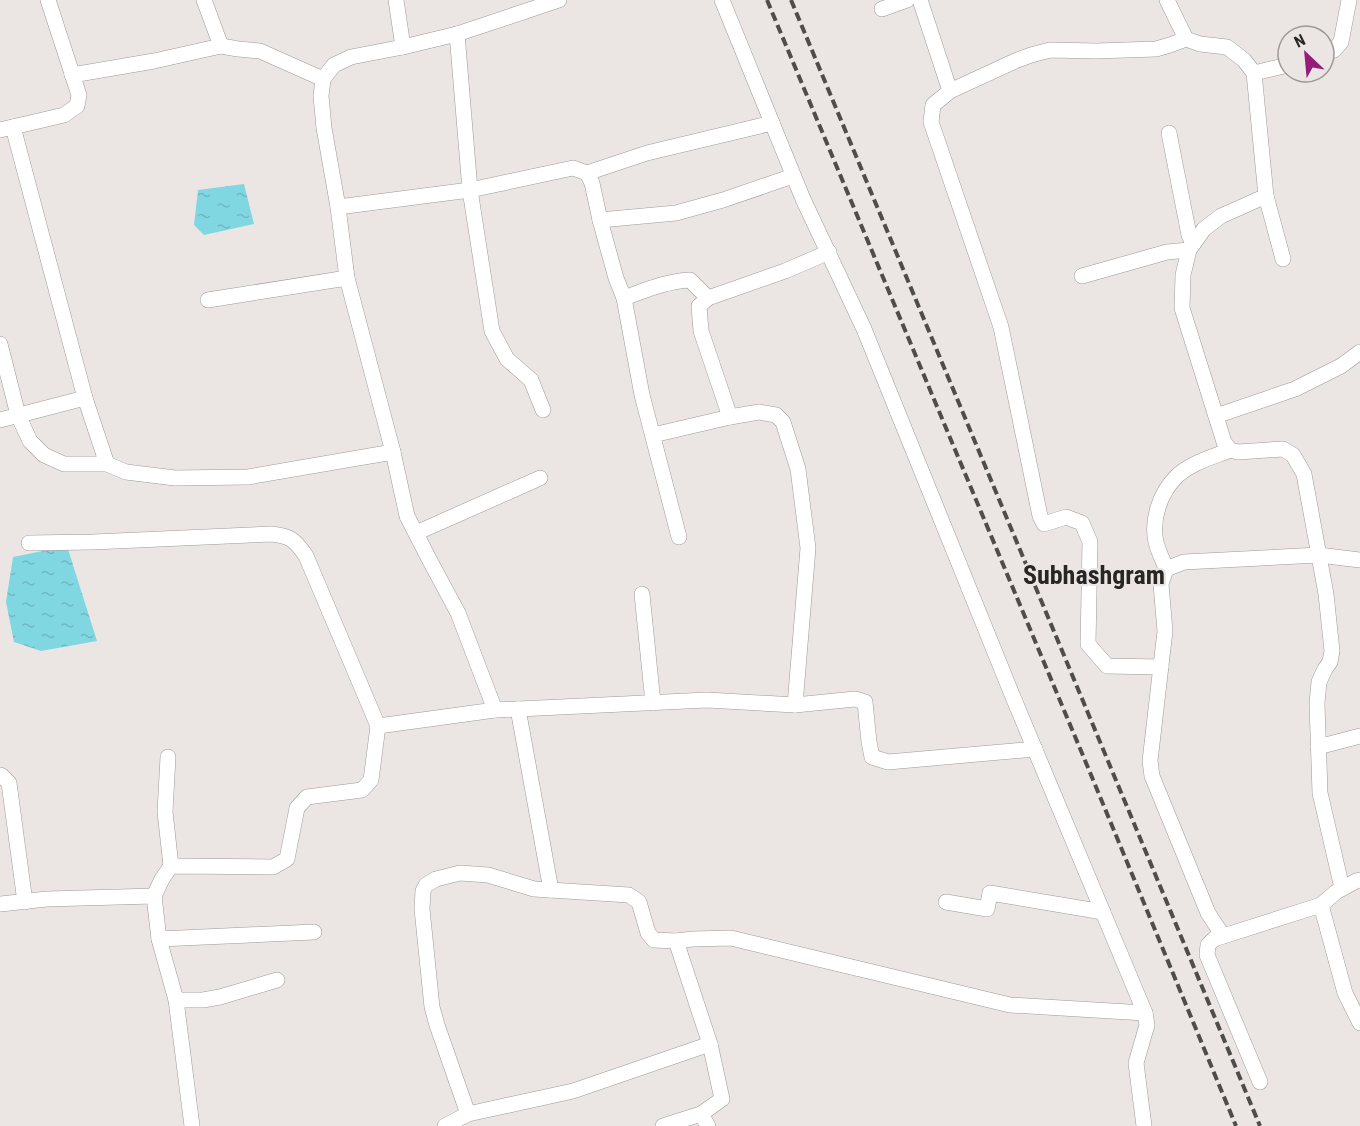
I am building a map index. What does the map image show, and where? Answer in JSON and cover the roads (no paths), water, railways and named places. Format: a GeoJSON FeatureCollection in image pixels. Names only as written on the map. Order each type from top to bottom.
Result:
{"type":"FeatureCollection","features":[{"type":"Feature","properties":{"kind":"street"},"geometry":{"type":"LineString","coordinates":[[48,0],[79,95],[77,106],[64,115],[7,129],[85,398],[107,464]]}},
{"type":"Feature","properties":{"kind":"street"},"geometry":{"type":"LineString","coordinates":[[204,0],[221,46]]}},
{"type":"Feature","properties":{"kind":"street"},"geometry":{"type":"LineString","coordinates":[[396,0],[403,47]]}},
{"type":"Feature","properties":{"kind":"street"},"geometry":{"type":"LineString","coordinates":[[495,710],[458,612],[407,516],[393,452],[347,278],[321,96],[323,79],[334,64],[341,61],[457,34],[559,0]]}},
{"type":"Feature","properties":{"kind":"street"},"geometry":{"type":"LineString","coordinates":[[722,0],[793,176],[864,329],[1145,1013],[1147,1025],[1136,1063],[1144,1126]]}},
{"type":"Feature","properties":{"kind":"street"},"geometry":{"type":"LineString","coordinates":[[882,9],[907,0]]}},
{"type":"Feature","properties":{"kind":"street"},"geometry":{"type":"LineString","coordinates":[[920,0],[950,91]]}},
{"type":"Feature","properties":{"kind":"street"},"geometry":{"type":"LineString","coordinates":[[1167,0],[1186,39]]}},
{"type":"Feature","properties":{"kind":"street"},"geometry":{"type":"LineString","coordinates":[[1336,48],[1341,42],[1349,0]]}},
{"type":"Feature","properties":{"kind":"street"},"geometry":{"type":"LineString","coordinates":[[457,34],[470,190],[492,331],[507,359],[531,380],[543,410]]}},
{"type":"Feature","properties":{"kind":"street"},"geometry":{"type":"LineString","coordinates":[[1161,667],[1107,666],[1088,644],[1090,542],[1082,523],[1066,517],[1044,524],[1040,516],[1001,327],[932,123],[933,105],[950,91],[1015,61],[1050,50],[1156,49],[1186,39],[1200,44],[1227,47],[1244,60],[1254,73],[1266,196],[1283,260]]}},
{"type":"Feature","properties":{"kind":"street"},"geometry":{"type":"LineString","coordinates":[[72,75],[154,61],[221,46],[260,51],[323,79]]}},
{"type":"Feature","properties":{"kind":"street"},"geometry":{"type":"LineString","coordinates":[[1254,73],[1276,68]]}},
{"type":"Feature","properties":{"kind":"street"},"geometry":{"type":"LineString","coordinates":[[338,207],[470,190],[573,168],[587,173],[647,153],[772,123]]}},
{"type":"Feature","properties":{"kind":"street"},"geometry":{"type":"LineString","coordinates":[[1169,133],[1191,247]]}},
{"type":"Feature","properties":{"kind":"street"},"geometry":{"type":"LineString","coordinates":[[587,173],[592,183],[616,278],[624,298],[642,395],[679,537]]}},
{"type":"Feature","properties":{"kind":"street"},"geometry":{"type":"LineString","coordinates":[[600,220],[676,213],[793,176]]}},
{"type":"Feature","properties":{"kind":"street"},"geometry":{"type":"LineString","coordinates":[[1230,450],[1224,442],[1182,308],[1183,275],[1191,247],[1204,229],[1221,216],[1266,196]]}},
{"type":"Feature","properties":{"kind":"street"},"geometry":{"type":"LineString","coordinates":[[1082,276],[1191,247]]}},
{"type":"Feature","properties":{"kind":"street"},"geometry":{"type":"LineString","coordinates":[[730,417],[701,331],[699,306],[708,298],[829,252]]}},
{"type":"Feature","properties":{"kind":"street"},"geometry":{"type":"LineString","coordinates":[[208,300],[347,278]]}},
{"type":"Feature","properties":{"kind":"street"},"geometry":{"type":"LineString","coordinates":[[624,298],[664,284],[690,280],[708,298]]}},
{"type":"Feature","properties":{"kind":"street"},"geometry":{"type":"LineString","coordinates":[[0,344],[18,415],[30,441],[44,455],[64,464],[107,464],[126,472],[175,478],[248,477],[393,452]]}},
{"type":"Feature","properties":{"kind":"street"},"geometry":{"type":"LineString","coordinates":[[1216,416],[1294,389],[1341,366],[1360,352]]}},
{"type":"Feature","properties":{"kind":"street"},"geometry":{"type":"LineString","coordinates":[[0,420],[85,398]]}},
{"type":"Feature","properties":{"kind":"street"},"geometry":{"type":"LineString","coordinates":[[653,435],[759,412],[776,415],[783,422],[798,469],[808,548],[795,705]]}},
{"type":"Feature","properties":{"kind":"street"},"geometry":{"type":"LineString","coordinates":[[1223,936],[1208,913],[1152,776],[1150,762],[1165,632],[1161,584],[1166,568],[1155,534],[1158,507],[1166,489],[1176,477],[1191,467],[1230,450],[1238,452],[1283,449],[1293,455],[1304,474],[1326,594],[1332,651],[1330,662],[1319,682],[1317,703],[1320,793],[1342,888]]}},
{"type":"Feature","properties":{"kind":"street"},"geometry":{"type":"LineString","coordinates":[[416,533],[540,478]]}},
{"type":"Feature","properties":{"kind":"street"},"geometry":{"type":"LineString","coordinates":[[29,543],[271,534],[286,536],[297,543],[306,556],[378,726],[371,780],[362,790],[308,797],[297,808],[286,859],[273,867],[171,866]]}},
{"type":"Feature","properties":{"kind":"street"},"geometry":{"type":"LineString","coordinates":[[1166,568],[1184,562],[1319,555],[1360,560]]}},
{"type":"Feature","properties":{"kind":"street"},"geometry":{"type":"LineString","coordinates":[[642,594],[653,703]]}},
{"type":"Feature","properties":{"kind":"street"},"geometry":{"type":"LineString","coordinates":[[378,726],[495,710],[707,700],[795,705],[855,699],[865,702],[872,758],[888,762],[1035,749]]}},
{"type":"Feature","properties":{"kind":"street"},"geometry":{"type":"LineString","coordinates":[[518,709],[551,890]]}},
{"type":"Feature","properties":{"kind":"street"},"geometry":{"type":"LineString","coordinates":[[1318,747],[1360,736]]}},
{"type":"Feature","properties":{"kind":"street"},"geometry":{"type":"LineString","coordinates":[[168,757],[165,812],[171,866],[154,896],[159,939],[176,1000],[192,1126]]}},
{"type":"Feature","properties":{"kind":"street"},"geometry":{"type":"LineString","coordinates":[[0,775],[9,783],[25,902]]}},
{"type":"Feature","properties":{"kind":"street"},"geometry":{"type":"LineString","coordinates":[[468,1114],[432,1007],[422,909],[423,891],[426,885],[436,879],[460,873],[488,875],[534,889],[629,895],[639,902],[648,933],[654,940],[732,938],[1010,1005],[1145,1013]]}},
{"type":"Feature","properties":{"kind":"street"},"geometry":{"type":"LineString","coordinates":[[1260,1082],[1207,956],[1208,945],[1214,939],[1321,905],[1342,888],[1360,880]]}},
{"type":"Feature","properties":{"kind":"street"},"geometry":{"type":"LineString","coordinates":[[946,902],[987,909],[990,892],[1103,912]]}},
{"type":"Feature","properties":{"kind":"street"},"geometry":{"type":"LineString","coordinates":[[0,904],[47,899],[154,896]]}},
{"type":"Feature","properties":{"kind":"street"},"geometry":{"type":"LineString","coordinates":[[1321,905],[1345,993],[1360,1023]]}},
{"type":"Feature","properties":{"kind":"street"},"geometry":{"type":"LineString","coordinates":[[159,939],[314,932]]}},
{"type":"Feature","properties":{"kind":"street"},"geometry":{"type":"LineString","coordinates":[[663,1126],[705,1120],[722,1099],[711,1044],[676,941]]}},
{"type":"Feature","properties":{"kind":"street"},"geometry":{"type":"LineString","coordinates":[[176,1000],[220,997],[277,980]]}},
{"type":"Feature","properties":{"kind":"street"},"geometry":{"type":"LineString","coordinates":[[445,1126],[468,1114],[573,1091],[711,1044]]}},
{"type":"Feature","properties":{"kind":"water"},"geometry":{"type":"Polygon","coordinates":[[[244,184],[254,224],[204,235],[194,225],[198,190],[244,184]]]}},
{"type":"Feature","properties":{"kind":"water"},"geometry":{"type":"Polygon","coordinates":[[[67,546],[97,641],[41,651],[14,642],[6,602],[13,557],[67,546]]]}},
{"type":"Feature","properties":{"kind":"railway"},"geometry":{"type":"LineString","coordinates":[[767,0],[1236,1126]]}},
{"type":"Feature","properties":{"kind":"railway"},"geometry":{"type":"LineString","coordinates":[[791,0],[1260,1126]]}},
{"type":"Feature","properties":{"kind":"district","name":"Subhashgram"},"geometry":{"type":"Point","coordinates":[1094,575]}}]}
